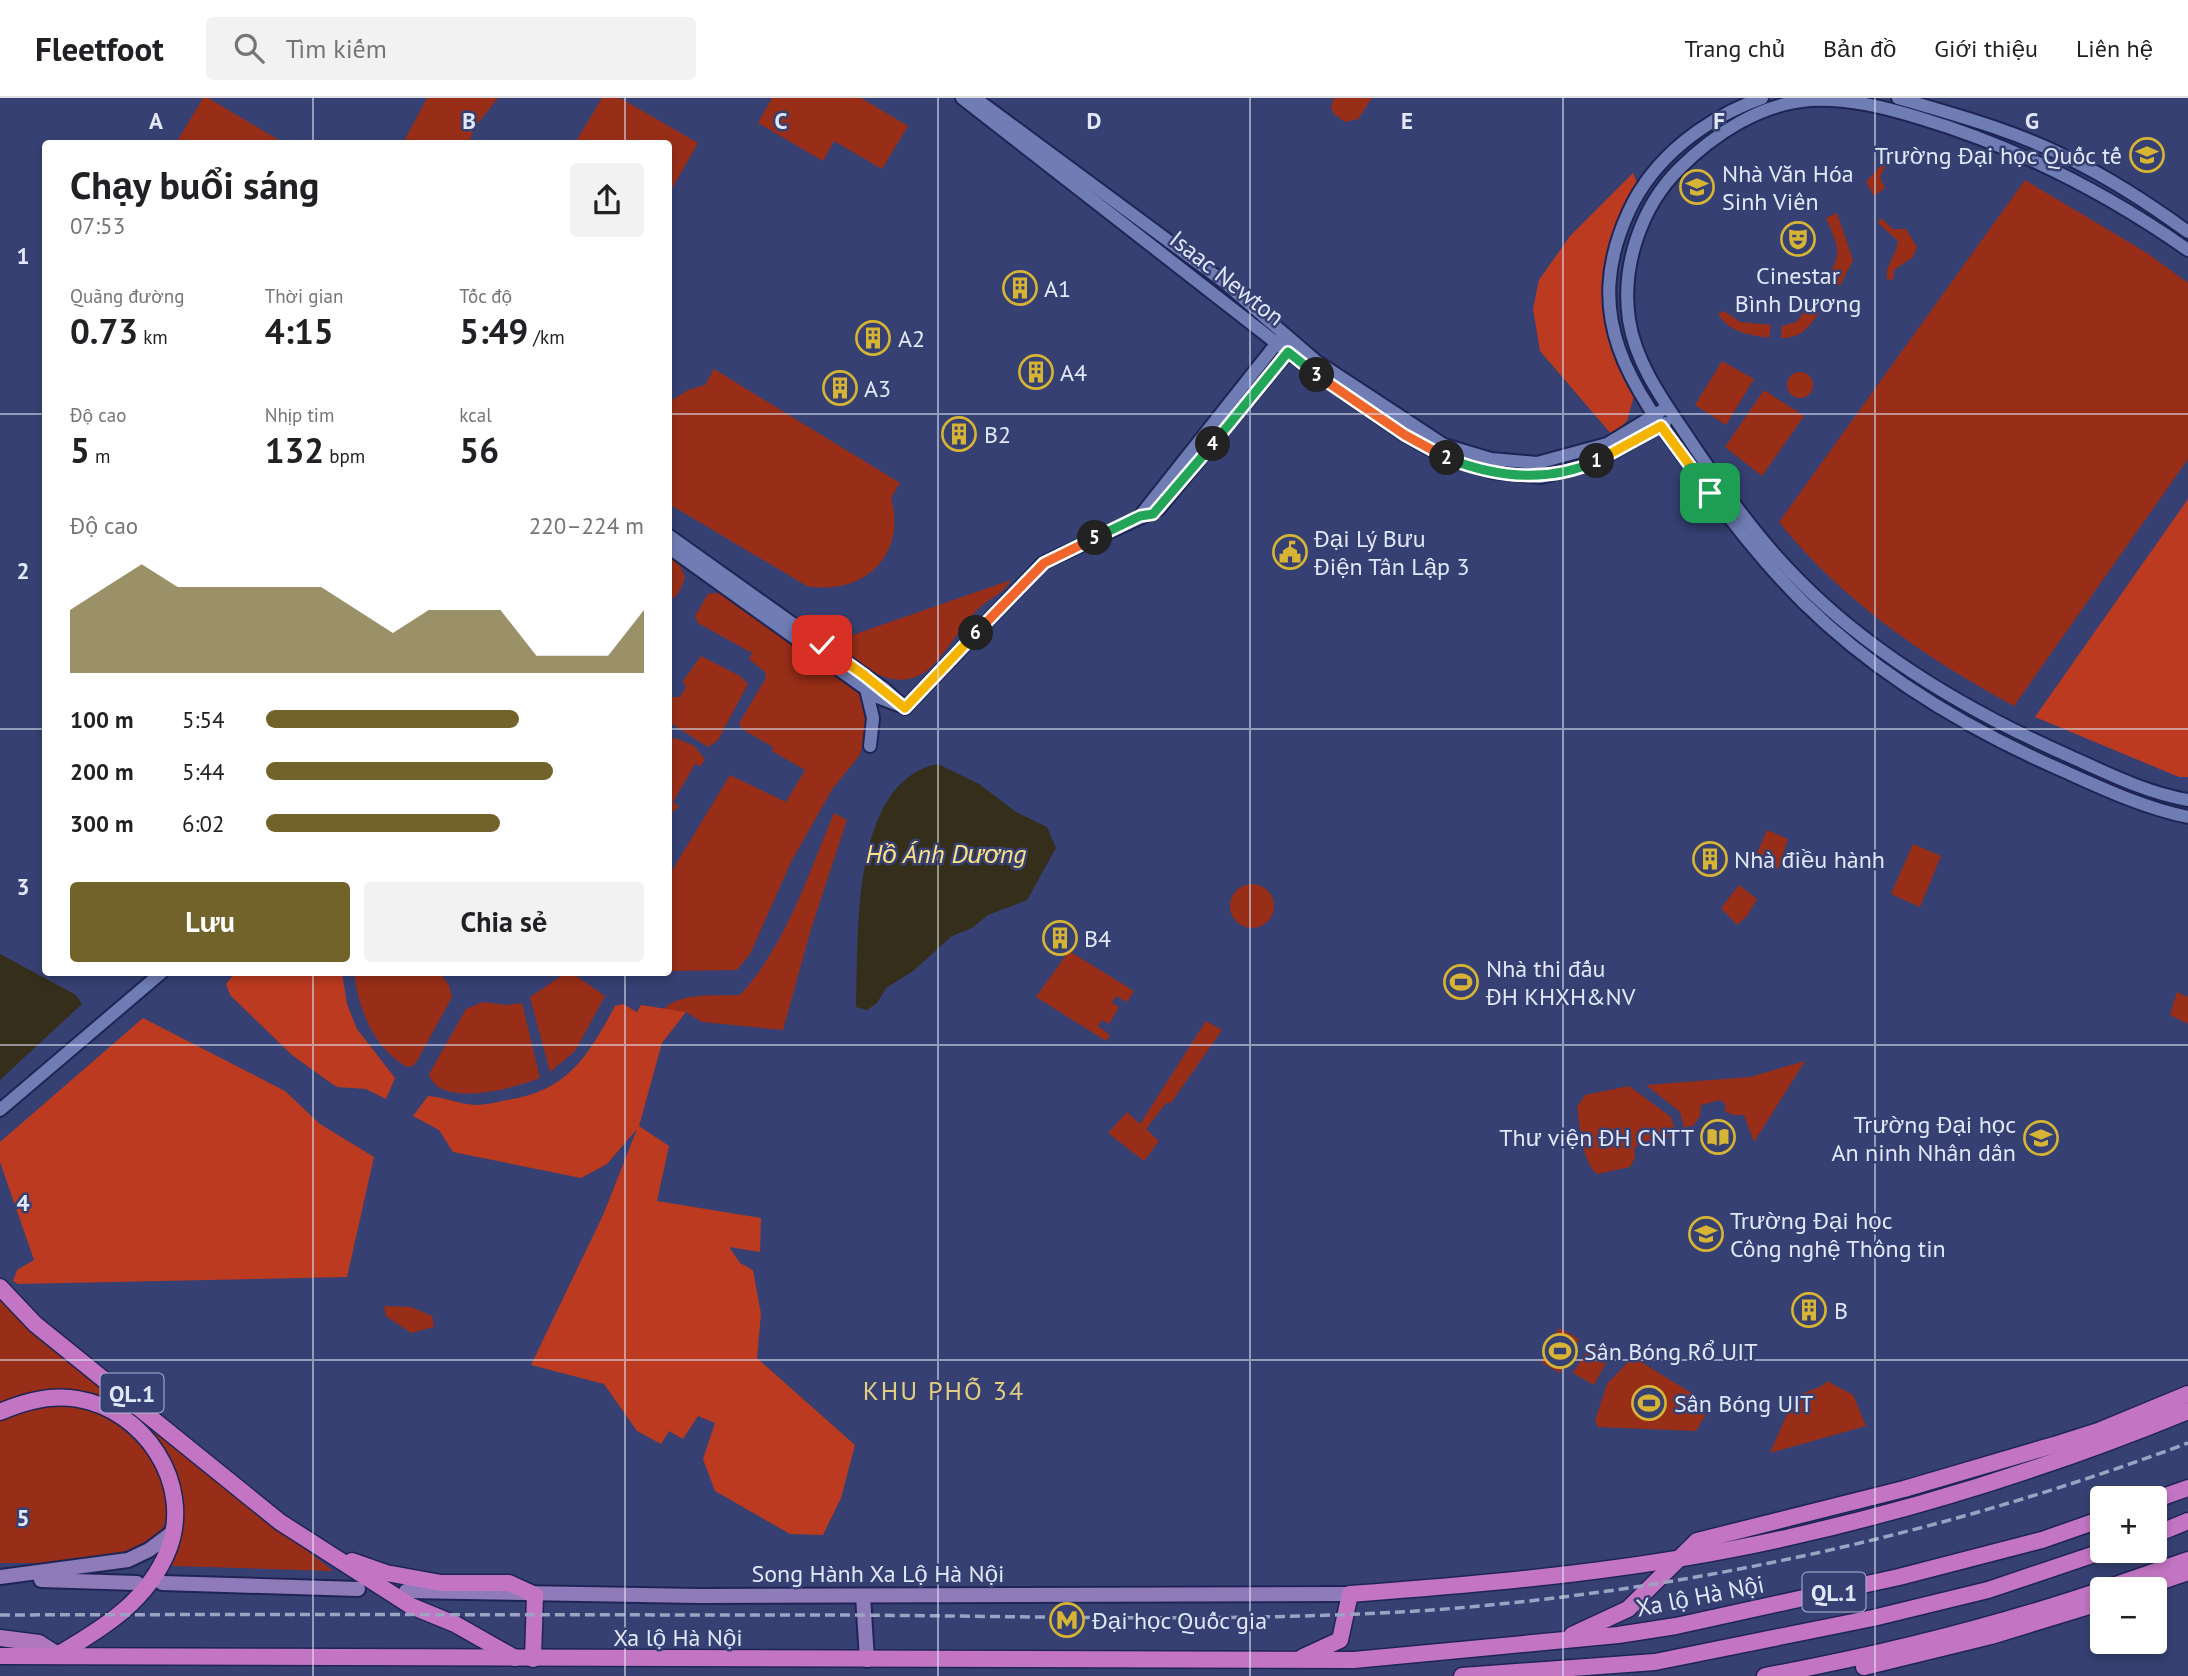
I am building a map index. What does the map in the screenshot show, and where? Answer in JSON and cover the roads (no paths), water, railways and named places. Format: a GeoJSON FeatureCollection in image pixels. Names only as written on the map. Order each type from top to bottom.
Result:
{"type":"FeatureCollection","features":[{"type":"Feature","properties":{"kind":"highway","name":"QL.1"},"geometry":{"type":"LineString","coordinates":[[0,1276],[20,1299],[73,1346],[255,1488],[263,1508]]}},
{"type":"Feature","properties":{"kind":"highway","name":"QL.1"},"geometry":{"type":"LineString","coordinates":[[0,1287],[36,1324],[263,1508],[320,1549],[411,1606],[455,1624],[525,1659]]}},
{"type":"Feature","properties":{"kind":"highway","name":"Xa lộ Hà Nội"},"geometry":{"type":"LineString","coordinates":[[1677,1558],[1697,1541],[1904,1489],[2019,1455],[2101,1430],[2188,1394]]}},
{"type":"Feature","properties":{"kind":"highway","name":"QL.1"},"geometry":{"type":"LineString","coordinates":[[0,1412],[37,1399],[63,1397],[90,1402],[116,1413],[150,1441],[164,1463],[175,1496],[173,1532],[160,1566],[130,1607],[100,1630],[58,1656]]}},
{"type":"Feature","properties":{"kind":"highway","name":"Xa lộ Hà Nội"},"geometry":{"type":"LineString","coordinates":[[1298,1660],[1340,1640],[1350,1594],[1547,1576],[1677,1558],[1788,1537],[2003,1480],[2188,1411]]}},
{"type":"Feature","properties":{"kind":"highway"},"geometry":{"type":"LineString","coordinates":[[2167,1495],[2188,1488]]}},
{"type":"Feature","properties":{"kind":"highway"},"geometry":{"type":"LineString","coordinates":[[2167,1530],[2188,1521]]}},
{"type":"Feature","properties":{"kind":"highway","name":"Xa lộ Hà Nội"},"geometry":{"type":"LineString","coordinates":[[0,1656],[1354,1660],[1676,1626],[1885,1580],[2030,1543],[2090,1523]]}},
{"type":"Feature","properties":{"kind":"highway"},"geometry":{"type":"LineString","coordinates":[[320,1549],[386,1573],[441,1583],[509,1583],[535,1595],[525,1659]]}},
{"type":"Feature","properties":{"kind":"highway","name":"QL.1"},"geometry":{"type":"LineString","coordinates":[[1462,1676],[1655,1662],[1873,1618],[1988,1590],[2090,1556]]}},
{"type":"Feature","properties":{"kind":"highway"},"geometry":{"type":"LineString","coordinates":[[1560,1640],[1628,1609],[1677,1558]]}},
{"type":"Feature","properties":{"kind":"highway"},"geometry":{"type":"LineString","coordinates":[[2138,1577],[2188,1560]]}},
{"type":"Feature","properties":{"kind":"highway"},"geometry":{"type":"LineString","coordinates":[[2167,1579],[2188,1572]]}},
{"type":"Feature","properties":{"kind":"highway"},"geometry":{"type":"LineString","coordinates":[[1824,1676],[1940,1649],[2080,1603],[2090,1597]]}},
{"type":"Feature","properties":{"kind":"highway"},"geometry":{"type":"LineString","coordinates":[[1765,1676],[2090,1603]]}},
{"type":"Feature","properties":{"kind":"highway"},"geometry":{"type":"LineString","coordinates":[[1567,1669],[1590,1676]]}},
{"type":"Feature","properties":{"kind":"main road"},"geometry":{"type":"LineString","coordinates":[[0,1578],[128,1560],[149,1550],[173,1532]]}},
{"type":"Feature","properties":{"kind":"main road"},"geometry":{"type":"LineString","coordinates":[[0,1578],[137,1583]]}},
{"type":"Feature","properties":{"kind":"main road"},"geometry":{"type":"LineString","coordinates":[[162,1583],[359,1590]]}},
{"type":"Feature","properties":{"kind":"main road","name":"Song Hành Xa Lộ Hà Nội"},"geometry":{"type":"LineString","coordinates":[[406,1591],[535,1595],[1350,1594]]}},
{"type":"Feature","properties":{"kind":"main road"},"geometry":{"type":"LineString","coordinates":[[863,1595],[867,1660]]}},
{"type":"Feature","properties":{"kind":"main road","name":"Xa lộ Hà Nội"},"geometry":{"type":"LineString","coordinates":[[0,1637],[39,1643],[58,1656]]}},
{"type":"Feature","properties":{"kind":"street","name":"Isaac Newton"},"geometry":{"type":"LineString","coordinates":[[962,98],[1209,290],[1281,339],[1405,435],[1438,454],[1492,472],[1541,478],[1596,462],[1671,412]]}},
{"type":"Feature","properties":{"kind":"street","name":"Isaac Newton"},"geometry":{"type":"LineString","coordinates":[[975,98],[1224,282],[1281,339]]}},
{"type":"Feature","properties":{"kind":"street"},"geometry":{"type":"LineString","coordinates":[[1762,98],[1700,130],[1653,170],[1621,228],[1611,265],[1611,329],[1619,355],[1658,421],[1739,529],[1797,596],[1906,685],[1976,730],[2046,764],[2144,805],[2188,817]]}},
{"type":"Feature","properties":{"kind":"street"},"geometry":{"type":"LineString","coordinates":[[2188,232],[2069,158],[1984,124],[1894,102],[1836,100],[1780,106],[1721,134],[1669,179],[1639,231],[1627,296],[1635,346],[1646,371],[1741,514],[1790,572],[1896,660],[1943,693],[2036,741],[2152,792],[2188,800]]}},
{"type":"Feature","properties":{"kind":"street"},"geometry":{"type":"LineString","coordinates":[[1894,102],[2041,163],[2132,212],[2188,250]]}},
{"type":"Feature","properties":{"kind":"street"},"geometry":{"type":"LineString","coordinates":[[1653,170],[1669,179]]}},
{"type":"Feature","properties":{"kind":"street"},"geometry":{"type":"LineString","coordinates":[[1209,290],[1224,282]]}},
{"type":"Feature","properties":{"kind":"street"},"geometry":{"type":"LineString","coordinates":[[1140,516],[1281,339]]}},
{"type":"Feature","properties":{"kind":"street"},"geometry":{"type":"LineString","coordinates":[[905,708],[1044,563],[1159,509],[1292,348]]}},
{"type":"Feature","properties":{"kind":"street"},"geometry":{"type":"LineString","coordinates":[[672,538],[819,649],[866,689],[877,697],[905,708]]}},
{"type":"Feature","properties":{"kind":"street"},"geometry":{"type":"LineString","coordinates":[[672,550],[905,708]]}},
{"type":"Feature","properties":{"kind":"street"},"geometry":{"type":"LineString","coordinates":[[866,689],[873,718],[870,746]]}},
{"type":"Feature","properties":{"kind":"street"},"geometry":{"type":"LineString","coordinates":[[0,1110],[157,976]]}},
{"type":"Feature","properties":{"kind":"water","name":"Hồ Ánh Dương"},"geometry":{"type":"Polygon","coordinates":[[[938,764],[979,784],[1016,812],[1047,827],[1056,848],[1027,900],[988,915],[972,928],[952,936],[913,971],[886,988],[877,1003],[867,1010],[856,1007],[860,905],[865,866],[874,830],[888,800],[909,777],[938,764]]]}},
{"type":"Feature","properties":{"kind":"water"},"geometry":{"type":"Polygon","coordinates":[[[0,954],[76,995],[82,1004],[0,1080],[0,954]]]}},
{"type":"Feature","properties":{"kind":"railway"},"geometry":{"type":"LineString","coordinates":[[0,1615],[1212,1618],[1432,1610],[1625,1589],[1816,1553],[2004,1504],[2188,1443]]}},
{"type":"Feature","properties":{"kind":"place","name":"Trường Đại học Quốc tế"},"geometry":{"type":"Point","coordinates":[2147,155]}},
{"type":"Feature","properties":{"kind":"place","name":"Nhà Văn Hóa Sinh Viên"},"geometry":{"type":"Point","coordinates":[1697,187]}},
{"type":"Feature","properties":{"kind":"place","name":"Cinestar Bình Dương"},"geometry":{"type":"Point","coordinates":[1798,239]}},
{"type":"Feature","properties":{"kind":"place","name":"A1"},"geometry":{"type":"Point","coordinates":[1020,288]}},
{"type":"Feature","properties":{"kind":"place","name":"A2"},"geometry":{"type":"Point","coordinates":[873,338]}},
{"type":"Feature","properties":{"kind":"place","name":"A4"},"geometry":{"type":"Point","coordinates":[1036,372]}},
{"type":"Feature","properties":{"kind":"place","name":"A3"},"geometry":{"type":"Point","coordinates":[840,388]}},
{"type":"Feature","properties":{"kind":"place","name":"B2"},"geometry":{"type":"Point","coordinates":[959,434]}},
{"type":"Feature","properties":{"kind":"place","name":"Đại Lý Bưu Điện Tân Lập 3"},"geometry":{"type":"Point","coordinates":[1290,552]}},
{"type":"Feature","properties":{"kind":"place","name":"Nhà điều hành"},"geometry":{"type":"Point","coordinates":[1710,859]}},
{"type":"Feature","properties":{"kind":"place","name":"B4"},"geometry":{"type":"Point","coordinates":[1060,938]}},
{"type":"Feature","properties":{"kind":"place","name":"Nhà thi đấu ĐH KHXH&NV"},"geometry":{"type":"Point","coordinates":[1461,982]}},
{"type":"Feature","properties":{"kind":"place","name":"Thư viện ĐH CNTT"},"geometry":{"type":"Point","coordinates":[1718,1137]}},
{"type":"Feature","properties":{"kind":"place","name":"Trường Đại học An ninh Nhân dân"},"geometry":{"type":"Point","coordinates":[2041,1138]}},
{"type":"Feature","properties":{"kind":"place","name":"Trường Đại học Công nghệ Thông tin"},"geometry":{"type":"Point","coordinates":[1706,1234]}},
{"type":"Feature","properties":{"kind":"place","name":"B"},"geometry":{"type":"Point","coordinates":[1809,1310]}},
{"type":"Feature","properties":{"kind":"place","name":"Sân Bóng Rổ UIT"},"geometry":{"type":"Point","coordinates":[1560,1351]}},
{"type":"Feature","properties":{"kind":"place","name":"Sân Bóng UIT"},"geometry":{"type":"Point","coordinates":[1649,1403]}},
{"type":"Feature","properties":{"kind":"place","name":"Đại học Quốc gia"},"geometry":{"type":"Point","coordinates":[1067,1620]}},
{"type":"Feature","properties":{"kind":"district","name":"KHU PHỐ 34"},"geometry":{"type":"Point","coordinates":[944,1390]}}]}
